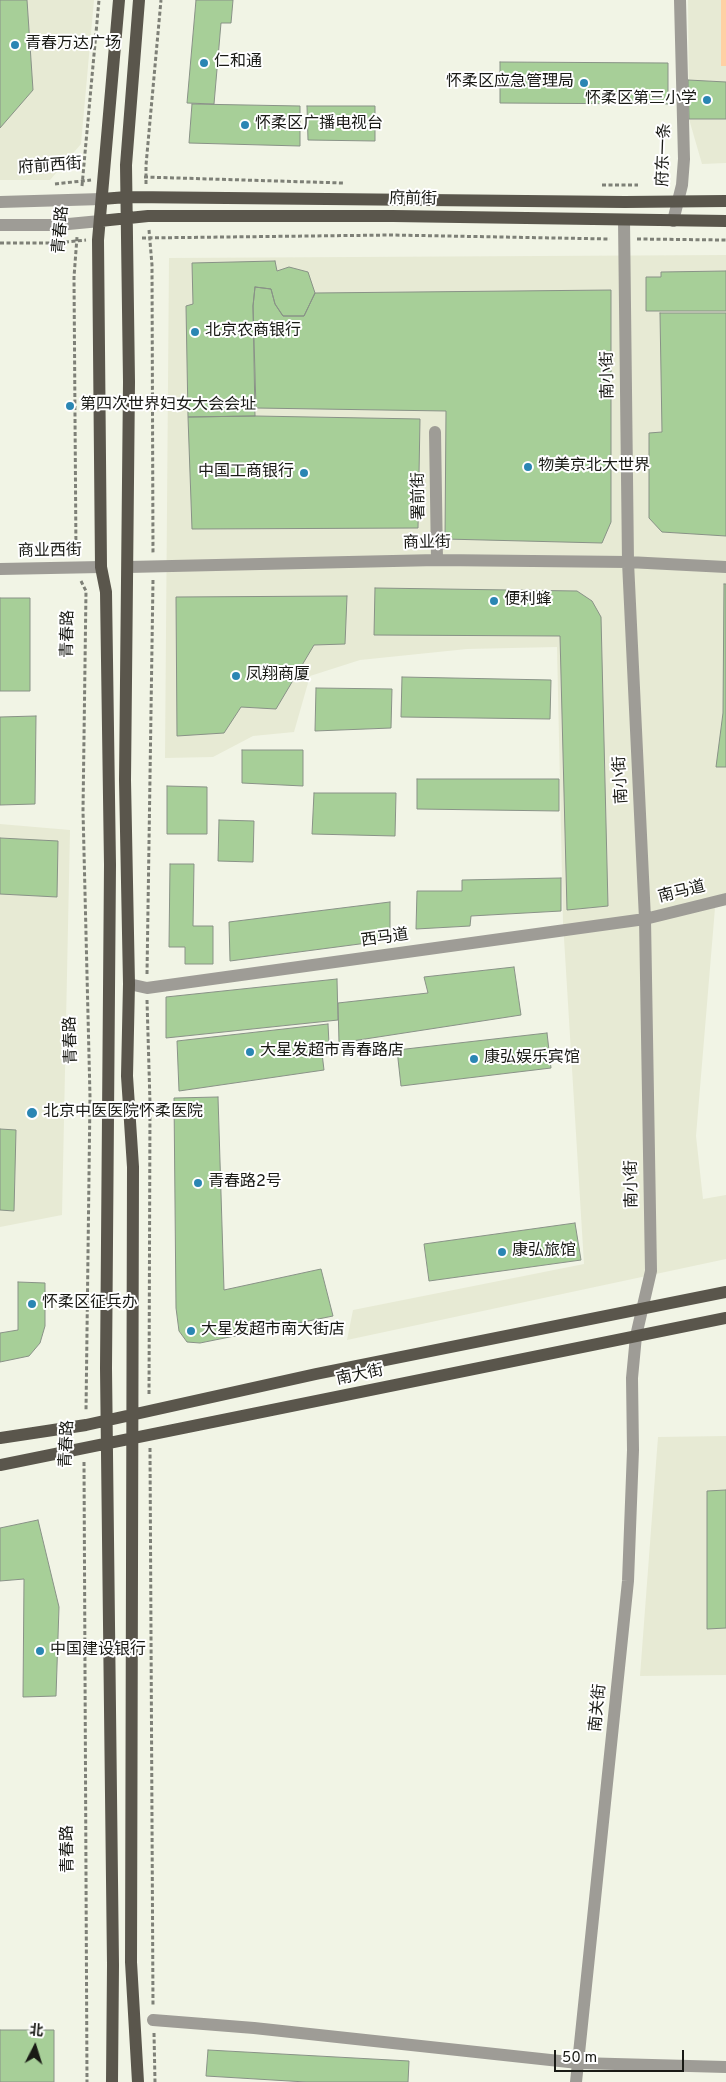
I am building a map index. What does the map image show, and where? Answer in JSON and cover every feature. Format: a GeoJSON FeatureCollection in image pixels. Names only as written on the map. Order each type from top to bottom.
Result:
{"type":"FeatureCollection","features":[{"type":"Feature","properties":{"kind":"main road"},"geometry":{"type":"LineString","coordinates":[[112,2082],[113,1945],[106,1420],[110,865],[106,592],[101,567],[98,240],[119,0]]}},
{"type":"Feature","properties":{"kind":"main road"},"geometry":{"type":"LineString","coordinates":[[138,2082],[131,1962],[133,1167],[127,1076],[129,984],[125,780],[128,567],[126,177],[139,0]]}},
{"type":"Feature","properties":{"kind":"main road","name":"府前街"},"geometry":{"type":"LineString","coordinates":[[102,199],[127,197],[625,202],[726,201]]}},
{"type":"Feature","properties":{"kind":"main road","name":"府前街"},"geometry":{"type":"LineString","coordinates":[[100,220],[148,216],[393,216],[726,221]]}},
{"type":"Feature","properties":{"kind":"main road","name":"南大街"},"geometry":{"type":"LineString","coordinates":[[0,1438],[86,1425],[133,1413],[165,1408],[316,1374],[726,1292]]}},
{"type":"Feature","properties":{"kind":"main road","name":"南大街"},"geometry":{"type":"LineString","coordinates":[[0,1465],[107,1445],[132,1437],[726,1318]]}},
{"type":"Feature","properties":{"kind":"street","name":"府东一条"},"geometry":{"type":"LineString","coordinates":[[673,220],[679,200],[684,159],[680,0]]}},
{"type":"Feature","properties":{"kind":"street","name":"府前西街"},"geometry":{"type":"LineString","coordinates":[[0,202],[102,199]]}},
{"type":"Feature","properties":{"kind":"street"},"geometry":{"type":"LineString","coordinates":[[0,225],[78,223],[100,220]]}},
{"type":"Feature","properties":{"kind":"street","name":"南小街"},"geometry":{"type":"LineString","coordinates":[[624,220],[628,562],[645,919],[651,1271],[636,1336]]}},
{"type":"Feature","properties":{"kind":"street","name":"署前街"},"geometry":{"type":"LineString","coordinates":[[435,432],[437,560]]}},
{"type":"Feature","properties":{"kind":"street","name":"商业街"},"geometry":{"type":"LineString","coordinates":[[128,567],[437,560],[628,562],[726,567]]}},
{"type":"Feature","properties":{"kind":"street","name":"商业西街"},"geometry":{"type":"LineString","coordinates":[[0,570],[101,567]]}},
{"type":"Feature","properties":{"kind":"street","name":"南马道"},"geometry":{"type":"LineString","coordinates":[[645,919],[726,899]]}},
{"type":"Feature","properties":{"kind":"street","name":"西马道"},"geometry":{"type":"LineString","coordinates":[[129,984],[147,988],[645,919]]}},
{"type":"Feature","properties":{"kind":"street","name":"南关街"},"geometry":{"type":"LineString","coordinates":[[576,2082],[628,1581],[633,1450],[632,1378],[636,1336]]}},
{"type":"Feature","properties":{"kind":"street"},"geometry":{"type":"LineString","coordinates":[[153,2020],[254,2028],[578,2064],[726,2067]]}},
{"type":"Feature","properties":{"kind":"path","name":"青春路"},"geometry":{"type":"LineString","coordinates":[[81,199],[99,0]]}},
{"type":"Feature","properties":{"kind":"path"},"geometry":{"type":"LineString","coordinates":[[147,198],[146,177],[161,0]]}},
{"type":"Feature","properties":{"kind":"path"},"geometry":{"type":"LineString","coordinates":[[126,177],[347,183]]}},
{"type":"Feature","properties":{"kind":"path","name":"府前西街"},"geometry":{"type":"LineString","coordinates":[[49,184],[103,179]]}},
{"type":"Feature","properties":{"kind":"path"},"geometry":{"type":"LineString","coordinates":[[594,185],[643,185]]}},
{"type":"Feature","properties":{"kind":"path"},"geometry":{"type":"LineString","coordinates":[[148,216],[153,275],[153,567],[147,988],[150,1103],[149,1410]]}},
{"type":"Feature","properties":{"kind":"path","name":"青春路"},"geometry":{"type":"LineString","coordinates":[[78,223],[74,277],[76,569],[86,591],[83,811],[90,1097],[86,1425]]}},
{"type":"Feature","properties":{"kind":"path"},"geometry":{"type":"LineString","coordinates":[[127,238],[392,235],[726,240]]}},
{"type":"Feature","properties":{"kind":"path"},"geometry":{"type":"LineString","coordinates":[[0,243],[98,240]]}},
{"type":"Feature","properties":{"kind":"path"},"geometry":{"type":"LineString","coordinates":[[149,1434],[155,2082]]}},
{"type":"Feature","properties":{"kind":"path","name":"青春路"},"geometry":{"type":"LineString","coordinates":[[85,1449],[82,1493],[87,2082]]}},
{"type":"Feature","properties":{"kind":"shaded area","name":"青春万达广场"},"geometry":{"type":"Polygon","coordinates":[[[0,0],[94,0],[81,144],[50,180],[0,180],[0,0]]]}},
{"type":"Feature","properties":{"kind":"shaded area","name":"怀柔区第三小学"},"geometry":{"type":"Polygon","coordinates":[[[688,0],[726,0],[726,163],[702,164],[689,119],[688,0]]]}},
{"type":"Feature","properties":{"kind":"shaded area"},"geometry":{"type":"Polygon","coordinates":[[[721,0],[726,0],[726,66],[721,66],[721,0]]]}},
{"type":"Feature","properties":{"kind":"shaded area"},"geometry":{"type":"Polygon","coordinates":[[[726,255],[726,893],[716,896],[696,1136],[703,1199],[726,1195],[726,1259],[347,1340],[353,1310],[584,1264],[563,922],[557,647],[467,649],[360,660],[310,676],[294,732],[253,736],[213,757],[165,758],[169,258],[726,255]]]}},
{"type":"Feature","properties":{"kind":"shaded area","name":"北京中医医院怀柔医院"},"geometry":{"type":"Polygon","coordinates":[[[0,824],[70,830],[62,1215],[0,1227],[0,824]]]}},
{"type":"Feature","properties":{"kind":"shaded area"},"geometry":{"type":"Polygon","coordinates":[[[726,1436],[726,1675],[640,1676],[658,1437],[726,1436]]]}},
{"type":"Feature","properties":{"kind":"building","name":"青春万达广场"},"geometry":{"type":"Polygon","coordinates":[[[0,0],[27,0],[33,90],[0,128],[0,0]]]}},
{"type":"Feature","properties":{"kind":"building","name":"仁和通"},"geometry":{"type":"Polygon","coordinates":[[[196,0],[233,0],[231,23],[221,23],[214,104],[187,103],[196,0]]]}},
{"type":"Feature","properties":{"kind":"building","name":"怀柔区应急管理局"},"geometry":{"type":"Polygon","coordinates":[[[500,62],[668,63],[668,104],[500,103],[500,62]]]}},
{"type":"Feature","properties":{"kind":"building"},"geometry":{"type":"Polygon","coordinates":[[[688,80],[726,82],[726,119],[689,119],[688,80]]]}},
{"type":"Feature","properties":{"kind":"building","name":"怀柔区广播电视台"},"geometry":{"type":"Polygon","coordinates":[[[192,104],[300,106],[300,146],[189,143],[192,104]]]}},
{"type":"Feature","properties":{"kind":"building"},"geometry":{"type":"Polygon","coordinates":[[[307,106],[375,106],[375,141],[308,140],[307,106]]]}},
{"type":"Feature","properties":{"kind":"building"},"geometry":{"type":"Polygon","coordinates":[[[275,261],[277,271],[289,267],[308,272],[315,293],[304,316],[283,316],[275,304],[271,289],[255,287],[253,306],[255,416],[188,417],[186,306],[193,304],[192,263],[275,261]]]}},
{"type":"Feature","properties":{"kind":"building"},"geometry":{"type":"Polygon","coordinates":[[[726,271],[726,311],[646,311],[646,277],[661,277],[661,272],[726,271]]]}},
{"type":"Feature","properties":{"kind":"building","name":"物美京北大世界"},"geometry":{"type":"Polygon","coordinates":[[[255,287],[271,289],[275,304],[283,316],[304,316],[315,293],[611,290],[611,522],[602,543],[445,539],[446,411],[256,408],[253,306],[255,287]]]}},
{"type":"Feature","properties":{"kind":"building"},"geometry":{"type":"Polygon","coordinates":[[[660,313],[726,313],[726,536],[662,532],[649,518],[649,433],[662,432],[660,313]]]}},
{"type":"Feature","properties":{"kind":"building","name":"中国工商银行"},"geometry":{"type":"Polygon","coordinates":[[[255,416],[420,419],[418,528],[192,529],[188,417],[255,416]]]}},
{"type":"Feature","properties":{"kind":"building"},"geometry":{"type":"Polygon","coordinates":[[[724,584],[726,584],[726,767],[716,767],[723,713],[724,584]]]}},
{"type":"Feature","properties":{"kind":"building"},"geometry":{"type":"Polygon","coordinates":[[[375,588],[577,591],[592,601],[601,617],[608,906],[567,910],[560,636],[374,635],[375,588]]]}},
{"type":"Feature","properties":{"kind":"building","name":"凤翔商厦"},"geometry":{"type":"Polygon","coordinates":[[[347,596],[345,644],[314,645],[276,709],[241,707],[224,733],[177,736],[176,597],[347,596]]]}},
{"type":"Feature","properties":{"kind":"building"},"geometry":{"type":"Polygon","coordinates":[[[0,598],[30,598],[30,691],[0,691],[0,598]]]}},
{"type":"Feature","properties":{"kind":"building"},"geometry":{"type":"Polygon","coordinates":[[[402,677],[551,680],[550,719],[401,717],[402,677]]]}},
{"type":"Feature","properties":{"kind":"building"},"geometry":{"type":"Polygon","coordinates":[[[316,688],[392,689],[391,728],[315,731],[316,688]]]}},
{"type":"Feature","properties":{"kind":"building"},"geometry":{"type":"Polygon","coordinates":[[[36,716],[35,804],[0,805],[0,717],[36,716]]]}},
{"type":"Feature","properties":{"kind":"building"},"geometry":{"type":"Polygon","coordinates":[[[242,750],[303,750],[303,786],[242,783],[242,750]]]}},
{"type":"Feature","properties":{"kind":"building"},"geometry":{"type":"Polygon","coordinates":[[[417,779],[559,779],[559,811],[417,809],[417,779]]]}},
{"type":"Feature","properties":{"kind":"building"},"geometry":{"type":"Polygon","coordinates":[[[167,786],[207,787],[207,834],[167,834],[167,786]]]}},
{"type":"Feature","properties":{"kind":"building"},"geometry":{"type":"Polygon","coordinates":[[[314,793],[396,793],[395,836],[312,834],[314,793]]]}},
{"type":"Feature","properties":{"kind":"building"},"geometry":{"type":"Polygon","coordinates":[[[219,820],[254,821],[253,862],[218,861],[219,820]]]}},
{"type":"Feature","properties":{"kind":"building"},"geometry":{"type":"Polygon","coordinates":[[[0,838],[58,841],[57,897],[0,894],[0,838]]]}},
{"type":"Feature","properties":{"kind":"building"},"geometry":{"type":"Polygon","coordinates":[[[170,864],[194,864],[193,926],[213,926],[213,964],[185,964],[185,947],[169,947],[170,864]]]}},
{"type":"Feature","properties":{"kind":"building"},"geometry":{"type":"Polygon","coordinates":[[[561,878],[561,911],[471,916],[470,926],[416,929],[417,891],[462,891],[462,880],[561,878]]]}},
{"type":"Feature","properties":{"kind":"building"},"geometry":{"type":"Polygon","coordinates":[[[390,902],[390,940],[230,961],[229,922],[390,902]]]}},
{"type":"Feature","properties":{"kind":"building"},"geometry":{"type":"Polygon","coordinates":[[[514,967],[521,1015],[339,1043],[338,1003],[428,993],[424,977],[514,967]]]}},
{"type":"Feature","properties":{"kind":"building"},"geometry":{"type":"Polygon","coordinates":[[[337,979],[338,1020],[166,1038],[166,997],[337,979]]]}},
{"type":"Feature","properties":{"kind":"building","name":"大星发超市青春路店"},"geometry":{"type":"Polygon","coordinates":[[[328,1024],[329,1044],[321,1045],[324,1070],[179,1091],[177,1041],[328,1024]]]}},
{"type":"Feature","properties":{"kind":"building","name":"康弘娱乐宾馆"},"geometry":{"type":"Polygon","coordinates":[[[547,1033],[551,1068],[401,1086],[397,1050],[547,1033]]]}},
{"type":"Feature","properties":{"kind":"building","name":"青春路2号"},"geometry":{"type":"Polygon","coordinates":[[[218,1097],[224,1290],[321,1269],[333,1316],[200,1343],[187,1342],[179,1331],[176,1308],[174,1098],[218,1097]]]}},
{"type":"Feature","properties":{"kind":"building"},"geometry":{"type":"Polygon","coordinates":[[[0,1129],[16,1130],[14,1211],[0,1210],[0,1129]]]}},
{"type":"Feature","properties":{"kind":"building","name":"康弘旅馆"},"geometry":{"type":"Polygon","coordinates":[[[575,1223],[581,1260],[429,1281],[424,1244],[575,1223]]]}},
{"type":"Feature","properties":{"kind":"building","name":"怀柔区征兵办"},"geometry":{"type":"Polygon","coordinates":[[[18,1282],[45,1283],[45,1326],[40,1343],[29,1356],[0,1362],[0,1333],[18,1330],[18,1282]]]}},
{"type":"Feature","properties":{"kind":"building"},"geometry":{"type":"Polygon","coordinates":[[[726,1490],[726,1628],[707,1629],[707,1491],[726,1490]]]}},
{"type":"Feature","properties":{"kind":"building","name":"中国建设银行"},"geometry":{"type":"Polygon","coordinates":[[[38,1520],[59,1607],[56,1696],[23,1697],[24,1579],[0,1581],[0,1528],[38,1520]]]}},
{"type":"Feature","properties":{"kind":"building"},"geometry":{"type":"Polygon","coordinates":[[[0,2030],[54,2030],[54,2082],[0,2082],[0,2030]]]}},
{"type":"Feature","properties":{"kind":"building"},"geometry":{"type":"Polygon","coordinates":[[[208,2050],[409,2061],[408,2082],[306,2082],[206,2076],[208,2050]]]}},
{"type":"Feature","properties":{"kind":"place","name":"青春万达广场"},"geometry":{"type":"Point","coordinates":[15,45]}},
{"type":"Feature","properties":{"kind":"place","name":"仁和通"},"geometry":{"type":"Point","coordinates":[204,63]}},
{"type":"Feature","properties":{"kind":"place","name":"怀柔区应急管理局"},"geometry":{"type":"Point","coordinates":[584,83]}},
{"type":"Feature","properties":{"kind":"place","name":"怀柔区第三小学"},"geometry":{"type":"Point","coordinates":[707,100]}},
{"type":"Feature","properties":{"kind":"place","name":"怀柔区广播电视台"},"geometry":{"type":"Point","coordinates":[245,125]}},
{"type":"Feature","properties":{"kind":"place","name":"北京农商银行"},"geometry":{"type":"Point","coordinates":[195,332]}},
{"type":"Feature","properties":{"kind":"place","name":"第四次世界妇女大会会址"},"geometry":{"type":"Point","coordinates":[70,406]}},
{"type":"Feature","properties":{"kind":"place","name":"物美京北大世界"},"geometry":{"type":"Point","coordinates":[528,467]}},
{"type":"Feature","properties":{"kind":"place","name":"中国工商银行"},"geometry":{"type":"Point","coordinates":[304,473]}},
{"type":"Feature","properties":{"kind":"place","name":"便利蜂"},"geometry":{"type":"Point","coordinates":[494,601]}},
{"type":"Feature","properties":{"kind":"place","name":"凤翔商厦"},"geometry":{"type":"Point","coordinates":[236,676]}},
{"type":"Feature","properties":{"kind":"place","name":"大星发超市青春路店"},"geometry":{"type":"Point","coordinates":[250,1052]}},
{"type":"Feature","properties":{"kind":"place","name":"康弘娱乐宾馆"},"geometry":{"type":"Point","coordinates":[474,1059]}},
{"type":"Feature","properties":{"kind":"place","name":"北京中医医院怀柔医院"},"geometry":{"type":"Point","coordinates":[32,1113]}},
{"type":"Feature","properties":{"kind":"place","name":"青春路2号"},"geometry":{"type":"Point","coordinates":[198,1183]}},
{"type":"Feature","properties":{"kind":"place","name":"康弘旅馆"},"geometry":{"type":"Point","coordinates":[502,1252]}},
{"type":"Feature","properties":{"kind":"place","name":"怀柔区征兵办"},"geometry":{"type":"Point","coordinates":[32,1304]}},
{"type":"Feature","properties":{"kind":"place","name":"大星发超市南大街店"},"geometry":{"type":"Point","coordinates":[191,1331]}},
{"type":"Feature","properties":{"kind":"place","name":"中国建设银行"},"geometry":{"type":"Point","coordinates":[40,1651]}}]}
